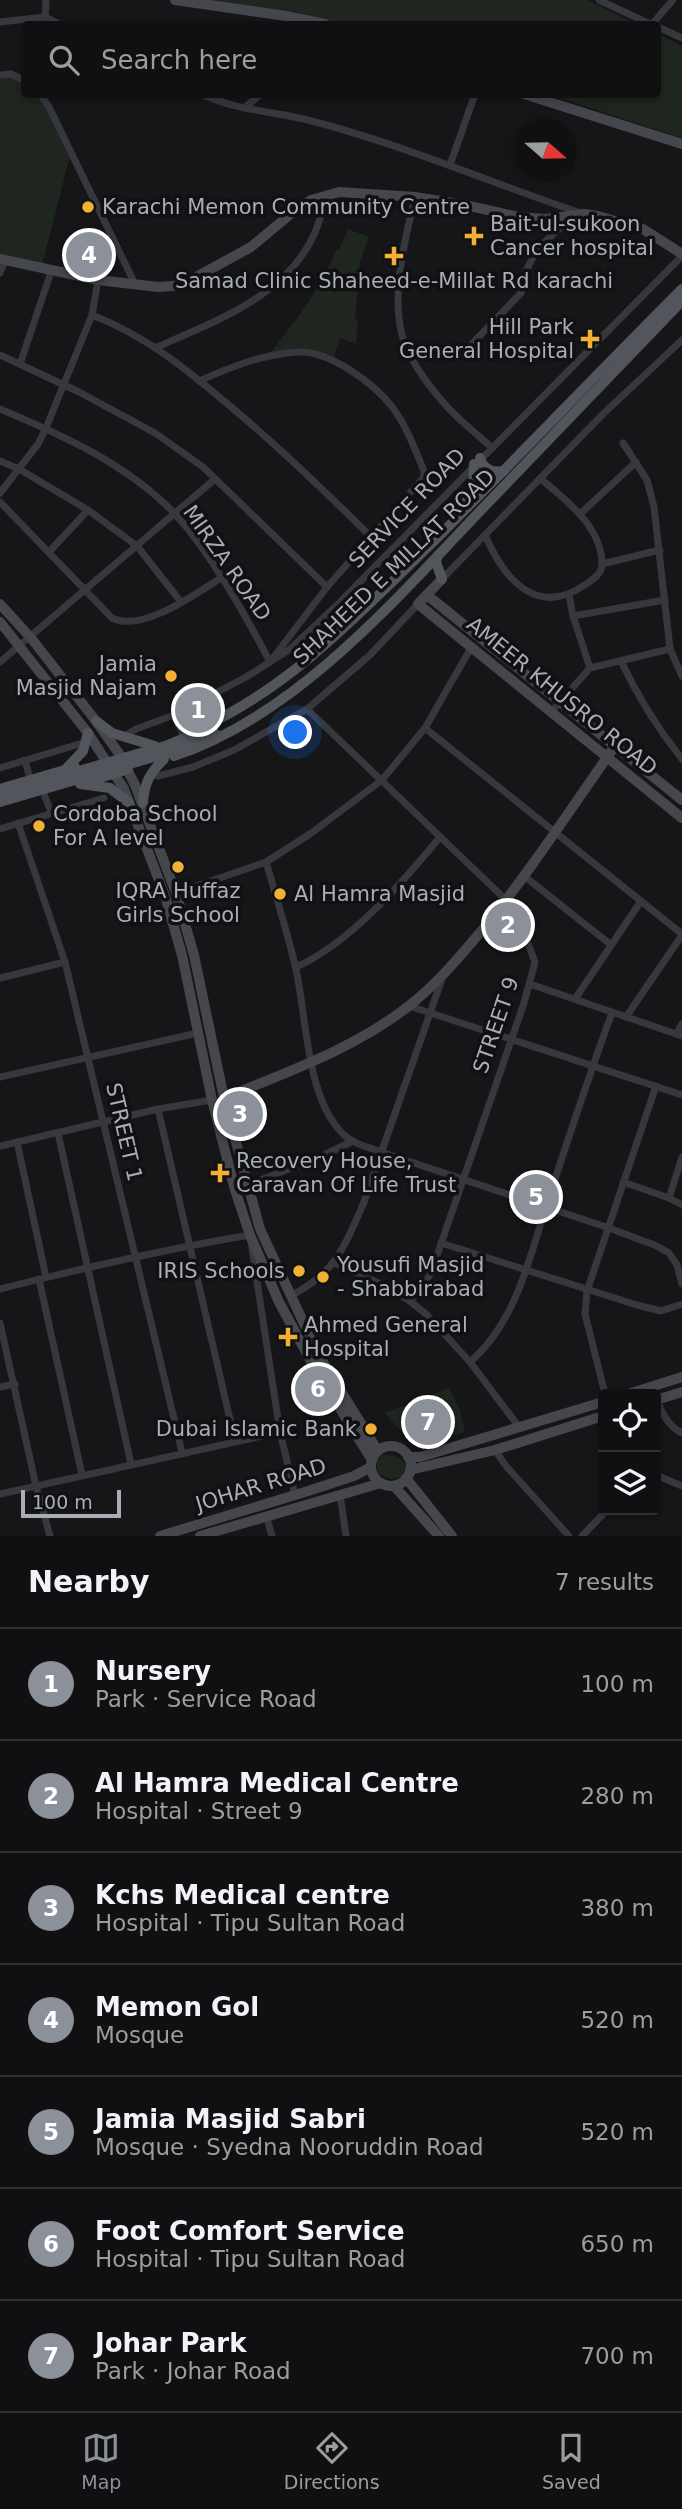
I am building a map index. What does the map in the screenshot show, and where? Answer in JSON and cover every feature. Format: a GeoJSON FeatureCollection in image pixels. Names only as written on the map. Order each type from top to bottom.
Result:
{"type":"FeatureCollection","features":[{"type":"Feature","properties":{"kind":"main road"},"geometry":{"type":"LineString","coordinates":[[175,0],[310,21]]}},
{"type":"Feature","properties":{"kind":"main road"},"geometry":{"type":"LineString","coordinates":[[537,98],[682,144]]}},
{"type":"Feature","properties":{"kind":"main road"},"geometry":{"type":"LineString","coordinates":[[2,260],[98,280],[159,287],[173,286],[187,282],[251,247],[311,200],[338,192],[415,197],[519,217],[546,219],[584,214],[610,218],[643,229],[682,255]]}},
{"type":"Feature","properties":{"kind":"main road","name":"SHAHEED E MILLAT ROAD"},"geometry":{"type":"LineString","coordinates":[[0,791],[30,779],[155,746],[216,721],[255,698],[352,620],[504,471],[682,289]]}},
{"type":"Feature","properties":{"kind":"main road","name":"SHAHEED E MILLAT ROAD"},"geometry":{"type":"LineString","coordinates":[[0,805],[115,774],[187,751],[234,729],[300,685],[335,656],[438,555],[682,301]]}},
{"type":"Feature","properties":{"kind":"main road"},"geometry":{"type":"LineString","coordinates":[[460,514],[473,484],[477,461],[489,470],[504,471]]}},
{"type":"Feature","properties":{"kind":"main road"},"geometry":{"type":"LineString","coordinates":[[438,555],[436,562],[443,579]]}},
{"type":"Feature","properties":{"kind":"main road"},"geometry":{"type":"LineString","coordinates":[[419,574],[443,579]]}},
{"type":"Feature","properties":{"kind":"main road"},"geometry":{"type":"LineString","coordinates":[[418,604],[443,579]]}},
{"type":"Feature","properties":{"kind":"main road","name":"AMEER KHUSRO ROAD"},"geometry":{"type":"LineString","coordinates":[[427,595],[682,800]]}},
{"type":"Feature","properties":{"kind":"main road"},"geometry":{"type":"LineString","coordinates":[[0,604],[125,754],[132,768],[176,893],[194,955],[224,1098],[260,1229],[319,1356],[378,1451]]}},
{"type":"Feature","properties":{"kind":"main road","name":"AMEER KHUSRO ROAD"},"geometry":{"type":"LineString","coordinates":[[418,604],[682,818]]}},
{"type":"Feature","properties":{"kind":"main road"},"geometry":{"type":"LineString","coordinates":[[0,805],[174,751],[214,731],[273,700],[375,612],[383,610]]}},
{"type":"Feature","properties":{"kind":"main road"},"geometry":{"type":"LineString","coordinates":[[0,791],[214,731],[286,682],[347,631],[352,620]]}},
{"type":"Feature","properties":{"kind":"main road"},"geometry":{"type":"LineString","coordinates":[[0,622],[107,760],[129,803],[165,896],[183,956],[212,1100],[235,1190],[250,1235],[279,1302],[371,1464],[372,1473],[381,1483],[394,1486],[439,1536]]}},
{"type":"Feature","properties":{"kind":"main road"},"geometry":{"type":"LineString","coordinates":[[96,721],[111,733],[155,746]]}},
{"type":"Feature","properties":{"kind":"main road"},"geometry":{"type":"LineString","coordinates":[[65,770],[83,751],[87,737]]}},
{"type":"Feature","properties":{"kind":"main road"},"geometry":{"type":"LineString","coordinates":[[224,1098],[337,1050],[410,1006],[444,974],[506,900],[557,832],[615,746]]}},
{"type":"Feature","properties":{"kind":"main road"},"geometry":{"type":"LineString","coordinates":[[143,803],[149,776],[164,759]]}},
{"type":"Feature","properties":{"kind":"main road"},"geometry":{"type":"LineString","coordinates":[[89,764],[95,768],[96,779]]}},
{"type":"Feature","properties":{"kind":"main road"},"geometry":{"type":"LineString","coordinates":[[80,784],[110,788],[129,803]]}},
{"type":"Feature","properties":{"kind":"main road"},"geometry":{"type":"LineString","coordinates":[[198,1033],[211,1031]]}},
{"type":"Feature","properties":{"kind":"main road"},"geometry":{"type":"LineString","coordinates":[[250,1235],[260,1229]]}},
{"type":"Feature","properties":{"kind":"main road"},"geometry":{"type":"LineString","coordinates":[[644,1389],[682,1377]]}},
{"type":"Feature","properties":{"kind":"main road"},"geometry":{"type":"LineString","coordinates":[[661,1398],[682,1392]]}},
{"type":"Feature","properties":{"kind":"main road"},"geometry":{"type":"LineString","coordinates":[[371,1464],[378,1451],[383,1448],[395,1447],[408,1457],[420,1457],[598,1403]]}},
{"type":"Feature","properties":{"kind":"main road"},"geometry":{"type":"LineString","coordinates":[[394,1486],[408,1474],[598,1418]]}},
{"type":"Feature","properties":{"kind":"main road"},"geometry":{"type":"LineString","coordinates":[[408,1457],[408,1474],[452,1536]]}},
{"type":"Feature","properties":{"kind":"main road","name":"JOHAR ROAD"},"geometry":{"type":"LineString","coordinates":[[160,1536],[253,1513],[303,1496],[354,1476],[371,1464]]}},
{"type":"Feature","properties":{"kind":"main road","name":"JOHAR ROAD"},"geometry":{"type":"LineString","coordinates":[[200,1536],[226,1532],[253,1513],[266,1516],[303,1496],[340,1494],[381,1483]]}},
{"type":"Feature","properties":{"kind":"street"},"geometry":{"type":"LineString","coordinates":[[45,18],[46,0]]}},
{"type":"Feature","properties":{"kind":"street"},"geometry":{"type":"LineString","coordinates":[[654,21],[673,0]]}},
{"type":"Feature","properties":{"kind":"street"},"geometry":{"type":"LineString","coordinates":[[603,1],[645,21]]}},
{"type":"Feature","properties":{"kind":"street"},"geometry":{"type":"LineString","coordinates":[[0,22],[45,18],[52,21]]}},
{"type":"Feature","properties":{"kind":"street"},"geometry":{"type":"LineString","coordinates":[[661,29],[682,38]]}},
{"type":"Feature","properties":{"kind":"street"},"geometry":{"type":"LineString","coordinates":[[0,75],[10,74],[21,79]]}},
{"type":"Feature","properties":{"kind":"street"},"geometry":{"type":"LineString","coordinates":[[43,98],[135,284]]}},
{"type":"Feature","properties":{"kind":"street"},"geometry":{"type":"LineString","coordinates":[[210,98],[244,108],[311,121],[450,165],[584,214]]}},
{"type":"Feature","properties":{"kind":"street"},"geometry":{"type":"LineString","coordinates":[[244,108],[256,98]]}},
{"type":"Feature","properties":{"kind":"street"},"geometry":{"type":"LineString","coordinates":[[450,165],[474,98]]}},
{"type":"Feature","properties":{"kind":"street"},"geometry":{"type":"LineString","coordinates":[[157,347],[235,313],[258,299],[282,278],[300,257],[318,228],[325,195]]}},
{"type":"Feature","properties":{"kind":"street"},"geometry":{"type":"LineString","coordinates":[[415,197],[400,279],[398,306],[402,335],[419,369],[444,404],[491,447]]}},
{"type":"Feature","properties":{"kind":"street"},"geometry":{"type":"LineString","coordinates":[[546,219],[551,214],[552,203]]}},
{"type":"Feature","properties":{"kind":"street"},"geometry":{"type":"LineString","coordinates":[[466,351],[521,293],[526,273],[537,249],[572,216]]}},
{"type":"Feature","properties":{"kind":"street","name":"SERVICE ROAD"},"geometry":{"type":"LineString","coordinates":[[123,737],[136,729],[174,715],[290,649],[682,255]]}},
{"type":"Feature","properties":{"kind":"street"},"geometry":{"type":"LineString","coordinates":[[0,273],[2,260]]}},
{"type":"Feature","properties":{"kind":"street"},"geometry":{"type":"LineString","coordinates":[[20,364],[51,272]]}},
{"type":"Feature","properties":{"kind":"street"},"geometry":{"type":"LineString","coordinates":[[0,493],[46,428],[92,315],[98,280]]}},
{"type":"Feature","properties":{"kind":"street"},"geometry":{"type":"LineString","coordinates":[[92,315],[122,327],[157,347],[200,381],[257,429],[371,537]]}},
{"type":"Feature","properties":{"kind":"street"},"geometry":{"type":"LineString","coordinates":[[443,579],[603,414],[682,340]]}},
{"type":"Feature","properties":{"kind":"street"},"geometry":{"type":"LineString","coordinates":[[200,381],[263,357],[301,351],[333,359],[377,391],[393,408],[407,430],[424,471],[424,477],[327,587],[270,662]]}},
{"type":"Feature","properties":{"kind":"street"},"geometry":{"type":"LineString","coordinates":[[0,355],[155,433],[203,467],[327,587]]}},
{"type":"Feature","properties":{"kind":"street","name":"MIRZA ROAD"},"geometry":{"type":"LineString","coordinates":[[0,409],[46,428],[91,452],[122,471],[174,514],[221,578],[270,662]]}},
{"type":"Feature","properties":{"kind":"street"},"geometry":{"type":"LineString","coordinates":[[623,443],[647,480],[654,507],[670,649],[682,676]]}},
{"type":"Feature","properties":{"kind":"street"},"geometry":{"type":"LineString","coordinates":[[0,461],[19,469],[88,510],[137,546],[180,602]]}},
{"type":"Feature","properties":{"kind":"street"},"geometry":{"type":"LineString","coordinates":[[580,514],[636,462]]}},
{"type":"Feature","properties":{"kind":"street"},"geometry":{"type":"LineString","coordinates":[[0,662],[215,479]]}},
{"type":"Feature","properties":{"kind":"street"},"geometry":{"type":"LineString","coordinates":[[485,535],[496,560],[512,579],[529,592],[552,598],[569,595],[597,576],[602,564],[596,541],[580,514],[541,479]]}},
{"type":"Feature","properties":{"kind":"street"},"geometry":{"type":"LineString","coordinates":[[0,502],[87,589],[112,618],[121,622],[137,621],[180,602],[221,578]]}},
{"type":"Feature","properties":{"kind":"street"},"geometry":{"type":"LineString","coordinates":[[49,552],[88,510]]}},
{"type":"Feature","properties":{"kind":"street"},"geometry":{"type":"LineString","coordinates":[[602,564],[660,550]]}},
{"type":"Feature","properties":{"kind":"street"},"geometry":{"type":"LineString","coordinates":[[569,595],[590,668]]}},
{"type":"Feature","properties":{"kind":"street"},"geometry":{"type":"LineString","coordinates":[[573,616],[665,600]]}},
{"type":"Feature","properties":{"kind":"street"},"geometry":{"type":"LineString","coordinates":[[158,776],[193,767],[258,738],[307,709],[370,655],[418,604]]}},
{"type":"Feature","properties":{"kind":"street"},"geometry":{"type":"LineString","coordinates":[[176,893],[266,862],[310,834],[382,780],[425,728],[472,646]]}},
{"type":"Feature","properties":{"kind":"street"},"geometry":{"type":"LineString","coordinates":[[552,711],[590,668],[670,649]]}},
{"type":"Feature","properties":{"kind":"street"},"geometry":{"type":"LineString","coordinates":[[621,661],[652,720],[682,759]]}},
{"type":"Feature","properties":{"kind":"street","name":"STREET 9"},"geometry":{"type":"LineString","coordinates":[[307,709],[506,900],[523,930],[535,962],[530,984],[431,1272],[410,1301]]}},
{"type":"Feature","properties":{"kind":"street"},"geometry":{"type":"LineString","coordinates":[[174,715],[183,735]]}},
{"type":"Feature","properties":{"kind":"street"},"geometry":{"type":"LineString","coordinates":[[425,728],[682,934],[625,1017]]}},
{"type":"Feature","properties":{"kind":"street"},"geometry":{"type":"LineString","coordinates":[[0,768],[87,737]]}},
{"type":"Feature","properties":{"kind":"street"},"geometry":{"type":"LineString","coordinates":[[187,751],[193,767]]}},
{"type":"Feature","properties":{"kind":"street"},"geometry":{"type":"LineString","coordinates":[[25,761],[30,779]]}},
{"type":"Feature","properties":{"kind":"street"},"geometry":{"type":"LineString","coordinates":[[44,794],[51,813]]}},
{"type":"Feature","properties":{"kind":"street"},"geometry":{"type":"LineString","coordinates":[[0,829],[104,798]]}},
{"type":"Feature","properties":{"kind":"street","name":"STREET 1"},"geometry":{"type":"LineString","coordinates":[[18,823],[65,962],[182,1452]]}},
{"type":"Feature","properties":{"kind":"street"},"geometry":{"type":"LineString","coordinates":[[296,967],[318,958],[348,934],[440,837]]}},
{"type":"Feature","properties":{"kind":"street"},"geometry":{"type":"LineString","coordinates":[[266,862],[296,967],[311,1062],[325,1107],[342,1133],[353,1141],[381,1152],[609,1228],[668,1253],[677,1265],[682,1284]]}},
{"type":"Feature","properties":{"kind":"street"},"geometry":{"type":"LineString","coordinates":[[524,876],[610,944]]}},
{"type":"Feature","properties":{"kind":"street"},"geometry":{"type":"LineString","coordinates":[[575,999],[641,901]]}},
{"type":"Feature","properties":{"kind":"street"},"geometry":{"type":"LineString","coordinates":[[0,978],[65,962]]}},
{"type":"Feature","properties":{"kind":"street"},"geometry":{"type":"LineString","coordinates":[[290,1296],[308,1287],[334,1263],[364,1202],[444,974]]}},
{"type":"Feature","properties":{"kind":"street"},"geometry":{"type":"LineString","coordinates":[[530,984],[679,1035],[682,1024]]}},
{"type":"Feature","properties":{"kind":"street"},"geometry":{"type":"LineString","coordinates":[[410,1006],[682,1095]]}},
{"type":"Feature","properties":{"kind":"street"},"geometry":{"type":"LineString","coordinates":[[470,1362],[492,1340],[527,1271],[545,1208],[612,1013]]}},
{"type":"Feature","properties":{"kind":"street"},"geometry":{"type":"LineString","coordinates":[[0,1077],[198,1033]]}},
{"type":"Feature","properties":{"kind":"street"},"geometry":{"type":"LineString","coordinates":[[604,1389],[585,1314],[587,1290],[656,1086]]}},
{"type":"Feature","properties":{"kind":"street"},"geometry":{"type":"LineString","coordinates":[[0,1146],[158,1109],[212,1100]]}},
{"type":"Feature","properties":{"kind":"street"},"geometry":{"type":"LineString","coordinates":[[158,1109],[235,1441]]}},
{"type":"Feature","properties":{"kind":"street"},"geometry":{"type":"LineString","coordinates":[[58,1133],[131,1464]]}},
{"type":"Feature","properties":{"kind":"street"},"geometry":{"type":"LineString","coordinates":[[235,1190],[322,1157],[353,1141]]}},
{"type":"Feature","properties":{"kind":"street"},"geometry":{"type":"LineString","coordinates":[[17,1142],[82,1475]]}},
{"type":"Feature","properties":{"kind":"street"},"geometry":{"type":"LineString","coordinates":[[669,1198],[682,1157]]}},
{"type":"Feature","properties":{"kind":"street"},"geometry":{"type":"LineString","coordinates":[[624,1182],[682,1205]]}},
{"type":"Feature","properties":{"kind":"street"},"geometry":{"type":"LineString","coordinates":[[0,1289],[87,1267],[250,1235],[280,1432],[303,1496]]}},
{"type":"Feature","properties":{"kind":"street"},"geometry":{"type":"LineString","coordinates":[[440,1243],[662,1311],[682,1304]]}},
{"type":"Feature","properties":{"kind":"street"},"geometry":{"type":"LineString","coordinates":[[334,1263],[380,1284],[410,1301],[427,1315],[470,1362],[519,1427]]}},
{"type":"Feature","properties":{"kind":"street"},"geometry":{"type":"LineString","coordinates":[[0,1324],[36,1486],[50,1536]]}},
{"type":"Feature","properties":{"kind":"street"},"geometry":{"type":"LineString","coordinates":[[0,1387],[15,1384]]}},
{"type":"Feature","properties":{"kind":"street"},"geometry":{"type":"LineString","coordinates":[[661,1410],[674,1429],[682,1433]]}},
{"type":"Feature","properties":{"kind":"street"},"geometry":{"type":"LineString","coordinates":[[0,1494],[280,1432]]}},
{"type":"Feature","properties":{"kind":"street"},"geometry":{"type":"LineString","coordinates":[[495,1450],[569,1536]]}},
{"type":"Feature","properties":{"kind":"street"},"geometry":{"type":"LineString","coordinates":[[661,1477],[682,1486]]}},
{"type":"Feature","properties":{"kind":"street"},"geometry":{"type":"LineString","coordinates":[[340,1494],[346,1536]]}},
{"type":"Feature","properties":{"kind":"street"},"geometry":{"type":"LineString","coordinates":[[582,1536],[602,1515]]}},
{"type":"Feature","properties":{"kind":"street"},"geometry":{"type":"LineString","coordinates":[[266,1516],[272,1536]]}},
{"type":"Feature","properties":{"kind":"shaded area"},"geometry":{"type":"Polygon","coordinates":[[[197,0],[587,0],[631,21],[328,21],[295,12],[197,0]]]}},
{"type":"Feature","properties":{"kind":"shaded area"},"geometry":{"type":"Polygon","coordinates":[[[661,36],[682,46],[682,138],[560,98],[661,98],[661,36]]]}},
{"type":"Feature","properties":{"kind":"shaded area"},"geometry":{"type":"Polygon","coordinates":[[[0,75],[21,79],[21,98],[42,98],[71,152],[41,269],[0,259],[0,75]]]}},
{"type":"Feature","properties":{"kind":"shaded area"},"geometry":{"type":"Polygon","coordinates":[[[348,229],[369,237],[360,261],[355,319],[358,319],[356,344],[340,338],[333,359],[301,351],[268,356],[315,292],[348,229]]]}},
{"type":"Feature","properties":{"kind":"shaded area"},"geometry":{"type":"Polygon","coordinates":[[[449,1388],[460,1410],[465,1432],[420,1442],[405,1435],[385,1413],[449,1388]]]}},
{"type":"Feature","properties":{"kind":"shaded area"},"geometry":{"type":"Polygon","coordinates":[[[382,1455],[398,1458],[407,1471],[401,1477],[394,1478],[379,1474],[376,1462],[382,1455]]]}},
{"type":"Feature","properties":{"kind":"place","name":"Karachi Memon Community Centre"},"geometry":{"type":"Point","coordinates":[88,207]}},
{"type":"Feature","properties":{"kind":"place","name":"Bait-ul-sukoon Cancer hospital"},"geometry":{"type":"Point","coordinates":[474,236]}},
{"type":"Feature","properties":{"kind":"place","name":"Memon Gol"},"geometry":{"type":"Point","coordinates":[89,255]}},
{"type":"Feature","properties":{"kind":"place","name":"Samad Clinic Shaheed-e-Millat Rd karachi"},"geometry":{"type":"Point","coordinates":[394,256]}},
{"type":"Feature","properties":{"kind":"place","name":"Hill Park General Hospital"},"geometry":{"type":"Point","coordinates":[590,339]}},
{"type":"Feature","properties":{"kind":"place","name":"Jamia Masjid Najam"},"geometry":{"type":"Point","coordinates":[171,676]}},
{"type":"Feature","properties":{"kind":"place","name":"Nursery"},"geometry":{"type":"Point","coordinates":[198,710]}},
{"type":"Feature","properties":{"kind":"place","name":"Cordoba School For A level"},"geometry":{"type":"Point","coordinates":[39,826]}},
{"type":"Feature","properties":{"kind":"place","name":"IQRA Huffaz Girls School"},"geometry":{"type":"Point","coordinates":[178,867]}},
{"type":"Feature","properties":{"kind":"place","name":"Al Hamra Masjid"},"geometry":{"type":"Point","coordinates":[280,894]}},
{"type":"Feature","properties":{"kind":"place","name":"Al Hamra Medical Centre"},"geometry":{"type":"Point","coordinates":[508,925]}},
{"type":"Feature","properties":{"kind":"place","name":"Kchs Medical centre"},"geometry":{"type":"Point","coordinates":[240,1114]}},
{"type":"Feature","properties":{"kind":"place","name":"Recovery House, Caravan Of Life Trust"},"geometry":{"type":"Point","coordinates":[220,1173]}},
{"type":"Feature","properties":{"kind":"place","name":"Jamia Masjid Sabri"},"geometry":{"type":"Point","coordinates":[536,1197]}},
{"type":"Feature","properties":{"kind":"place","name":"IRIS Schools"},"geometry":{"type":"Point","coordinates":[299,1271]}},
{"type":"Feature","properties":{"kind":"place","name":"Yousufi Masjid - Shabbirabad"},"geometry":{"type":"Point","coordinates":[323,1277]}},
{"type":"Feature","properties":{"kind":"place","name":"Ahmed General Hospital"},"geometry":{"type":"Point","coordinates":[288,1337]}},
{"type":"Feature","properties":{"kind":"place","name":"Foot Comfort Service"},"geometry":{"type":"Point","coordinates":[318,1389]}},
{"type":"Feature","properties":{"kind":"place","name":"Johar Park"},"geometry":{"type":"Point","coordinates":[428,1422]}},
{"type":"Feature","properties":{"kind":"place","name":"Dubai Islamic Bank"},"geometry":{"type":"Point","coordinates":[371,1429]}}]}
